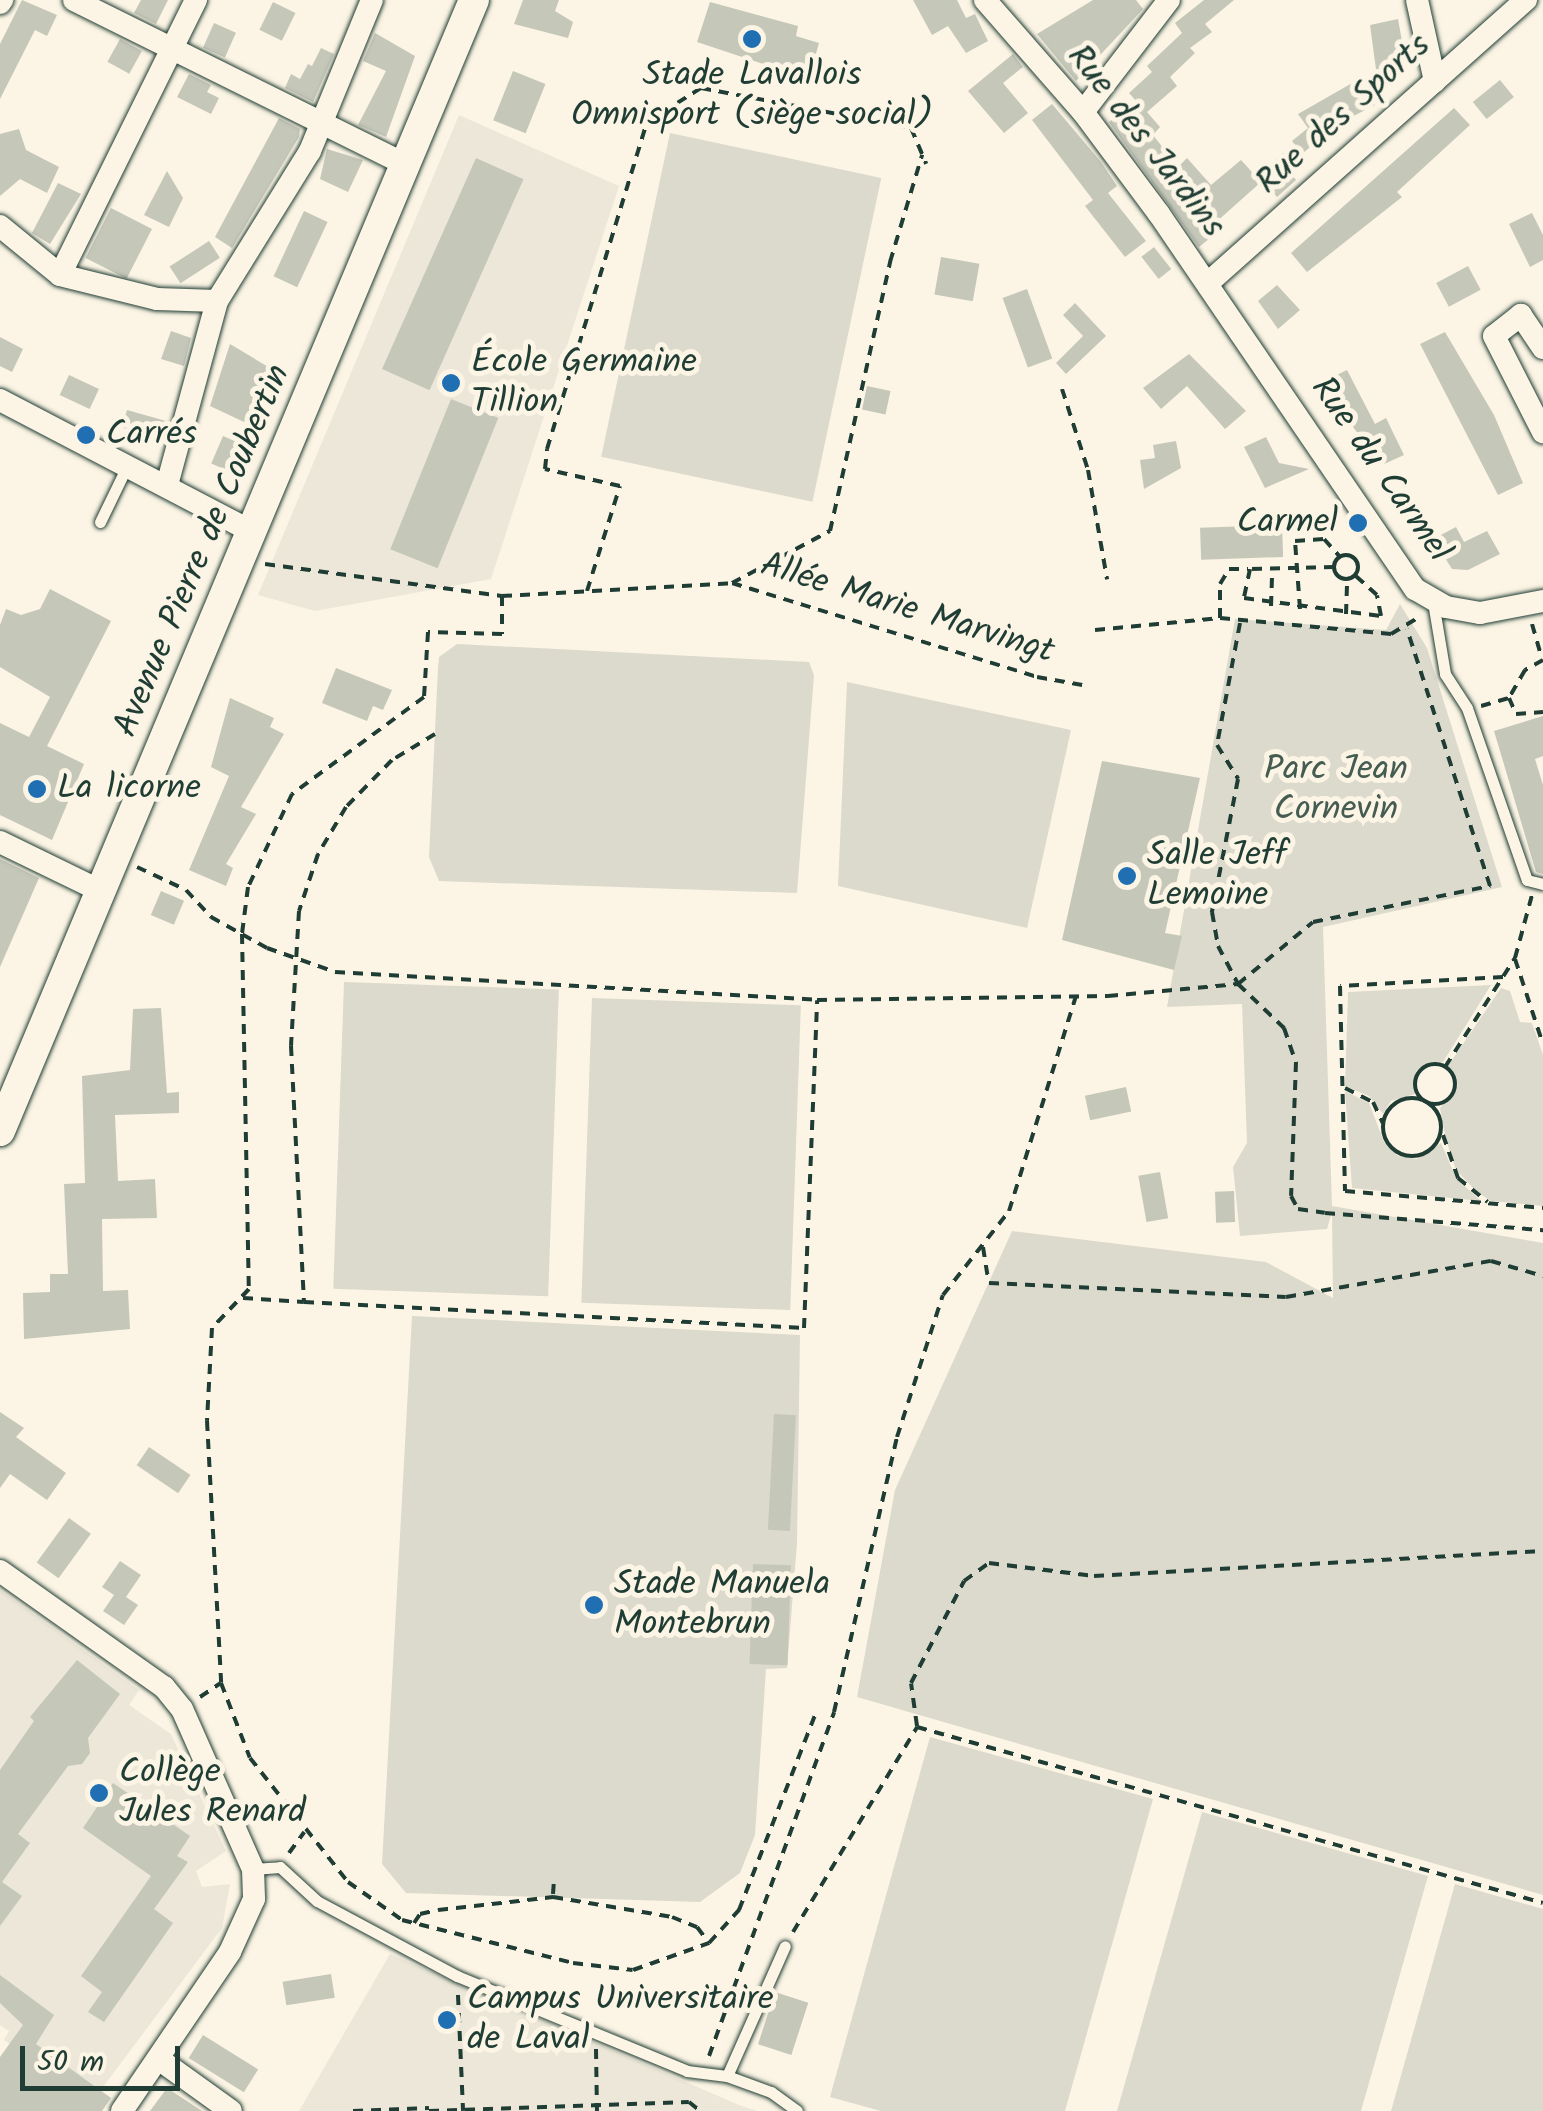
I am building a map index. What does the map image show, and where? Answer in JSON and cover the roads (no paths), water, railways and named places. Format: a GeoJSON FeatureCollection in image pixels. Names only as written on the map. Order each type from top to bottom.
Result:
{"type":"FeatureCollection","features":[{"type":"Feature","properties":{"kind":"street"},"geometry":{"type":"LineString","coordinates":[[74,0],[404,164]]}},
{"type":"Feature","properties":{"kind":"street"},"geometry":{"type":"LineString","coordinates":[[60,275],[196,0]]}},
{"type":"Feature","properties":{"kind":"street"},"geometry":{"type":"LineString","coordinates":[[167,484],[217,301],[249,258],[321,125],[372,0]]}},
{"type":"Feature","properties":{"kind":"street","name":"Avenue Pierre de Coubertin"},"geometry":{"type":"LineString","coordinates":[[0,1132],[474,0]]}},
{"type":"Feature","properties":{"kind":"street","name":"Rue des Jardins"},"geometry":{"type":"LineString","coordinates":[[985,0],[1083,112],[1208,283]]}},
{"type":"Feature","properties":{"kind":"street"},"geometry":{"type":"LineString","coordinates":[[1083,112],[1169,0]]}},
{"type":"Feature","properties":{"kind":"street"},"geometry":{"type":"LineString","coordinates":[[1417,0],[1435,82]]}},
{"type":"Feature","properties":{"kind":"street","name":"Rue des Sports"},"geometry":{"type":"LineString","coordinates":[[1208,283],[1526,0]]}},
{"type":"Feature","properties":{"kind":"street"},"geometry":{"type":"LineString","coordinates":[[0,226],[60,275],[157,299],[217,301]]}},
{"type":"Feature","properties":{"kind":"street","name":"Rue du Carmel"},"geometry":{"type":"LineString","coordinates":[[1208,283],[1428,608],[1480,614],[1537,610]]}},
{"type":"Feature","properties":{"kind":"street"},"geometry":{"type":"LineString","coordinates":[[1543,348],[1521,315],[1494,336],[1543,432]]}},
{"type":"Feature","properties":{"kind":"street"},"geometry":{"type":"LineString","coordinates":[[0,400],[167,484],[247,544]]}},
{"type":"Feature","properties":{"kind":"street"},"geometry":{"type":"LineString","coordinates":[[0,842],[99,890]]}},
{"type":"Feature","properties":{"kind":"street"},"geometry":{"type":"LineString","coordinates":[[0,1571],[164,1687],[182,1710],[253,1869],[254,1899],[230,1952],[122,2111]]}},
{"type":"Feature","properties":{"kind":"street"},"geometry":{"type":"LineString","coordinates":[[160,2060],[231,2111]]}},
{"type":"Feature","properties":{"kind":"lane"},"geometry":{"type":"LineString","coordinates":[[100,522],[128,464]]}},
{"type":"Feature","properties":{"kind":"lane"},"geometry":{"type":"LineString","coordinates":[[1428,608],[1454,697],[1467,708],[1539,885]]}},
{"type":"Feature","properties":{"kind":"lane"},"geometry":{"type":"LineString","coordinates":[[253,1869],[280,1867],[316,1901],[457,1976],[705,2076],[727,2076],[771,2092],[797,2111]]}},
{"type":"Feature","properties":{"kind":"lane"},"geometry":{"type":"LineString","coordinates":[[727,2076],[785,1946]]}},
{"type":"Feature","properties":{"kind":"place","name":"Stade Lavallois Omnisport (siège social)"},"geometry":{"type":"Point","coordinates":[752,39]}},
{"type":"Feature","properties":{"kind":"place","name":"École Germaine Tillion"},"geometry":{"type":"Point","coordinates":[451,383]}},
{"type":"Feature","properties":{"kind":"place","name":"Carrés"},"geometry":{"type":"Point","coordinates":[86,435]}},
{"type":"Feature","properties":{"kind":"place","name":"Carmel"},"geometry":{"type":"Point","coordinates":[1358,523]}},
{"type":"Feature","properties":{"kind":"place","name":"La licorne"},"geometry":{"type":"Point","coordinates":[37,789]}},
{"type":"Feature","properties":{"kind":"place","name":"Salle Jeff Lemoine"},"geometry":{"type":"Point","coordinates":[1127,876]}},
{"type":"Feature","properties":{"kind":"place","name":"Stade Manuela Montebrun"},"geometry":{"type":"Point","coordinates":[594,1605]}},
{"type":"Feature","properties":{"kind":"place","name":"Collège Jules Renard"},"geometry":{"type":"Point","coordinates":[99,1793]}},
{"type":"Feature","properties":{"kind":"place","name":"Campus Universitaire de Laval"},"geometry":{"type":"Point","coordinates":[447,2020]}},
{"type":"Feature","properties":{"kind":"park label","name":"Parc Jean Cornevin"},"geometry":{"type":"Point","coordinates":[1336,790]}}]}
